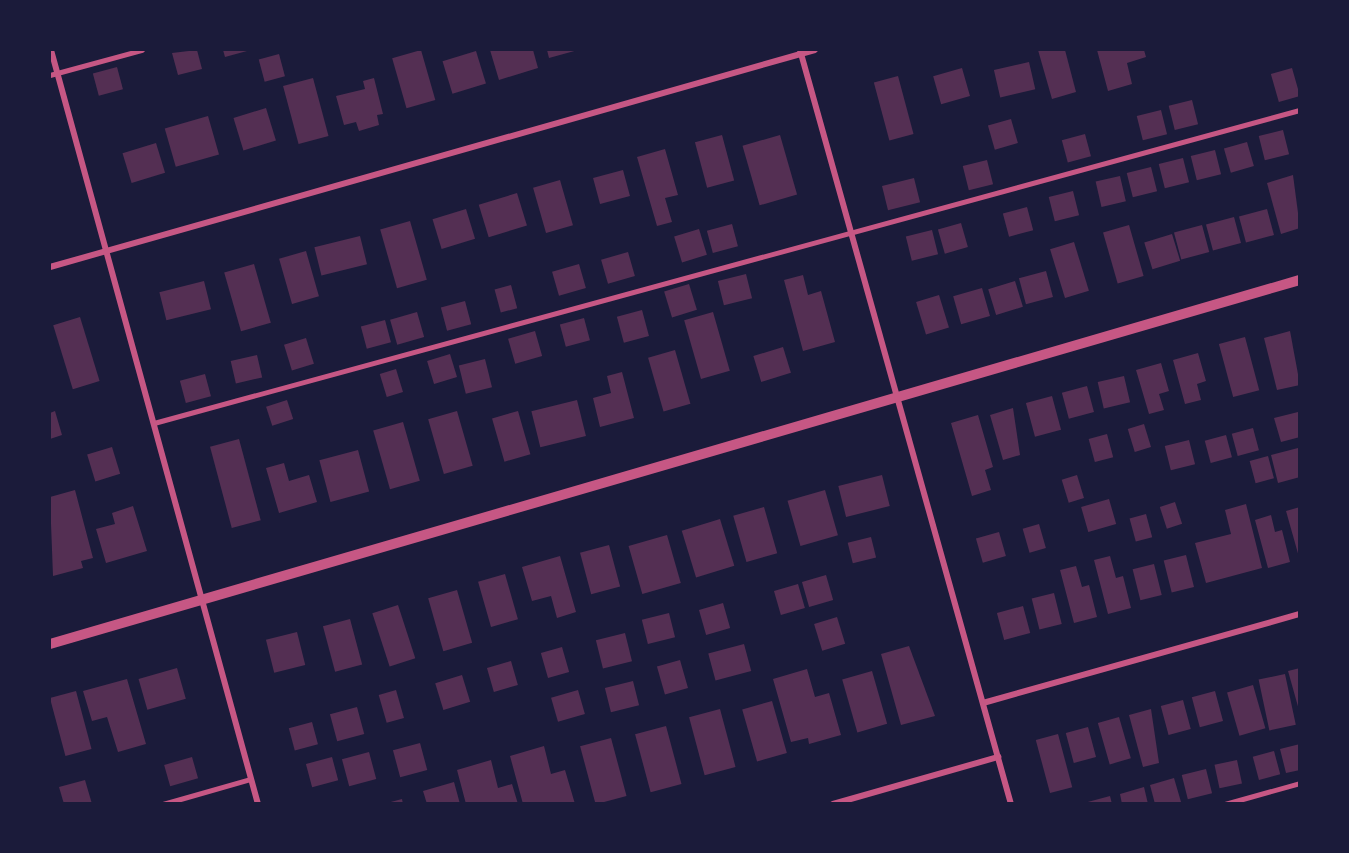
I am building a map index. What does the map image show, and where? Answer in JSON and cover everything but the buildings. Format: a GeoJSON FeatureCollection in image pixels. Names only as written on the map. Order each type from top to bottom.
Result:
{"type":"FeatureCollection","features":[{"type":"Feature","properties":{"kind":"street"},"geometry":{"type":"LineString","coordinates":[[51,50],[258,804]]}},
{"type":"Feature","properties":{"kind":"street"},"geometry":{"type":"LineString","coordinates":[[50,267],[801,51],[815,50]]}},
{"type":"Feature","properties":{"kind":"street"},"geometry":{"type":"LineString","coordinates":[[801,51],[850,234],[1011,804]]}},
{"type":"Feature","properties":{"kind":"street"},"geometry":{"type":"LineString","coordinates":[[50,644],[1299,280]]}},
{"type":"Feature","properties":{"kind":"street"},"geometry":{"type":"LineString","coordinates":[[983,703],[1299,614]]}},
{"type":"Feature","properties":{"kind":"street"},"geometry":{"type":"LineString","coordinates":[[833,804],[998,757]]}},
{"type":"Feature","properties":{"kind":"lane"},"geometry":{"type":"LineString","coordinates":[[50,75],[142,50]]}},
{"type":"Feature","properties":{"kind":"lane"},"geometry":{"type":"LineString","coordinates":[[154,423],[1299,110]]}},
{"type":"Feature","properties":{"kind":"lane"},"geometry":{"type":"LineString","coordinates":[[163,804],[251,779]]}},
{"type":"Feature","properties":{"kind":"lane"},"geometry":{"type":"LineString","coordinates":[[1225,804],[1299,783]]}}]}
